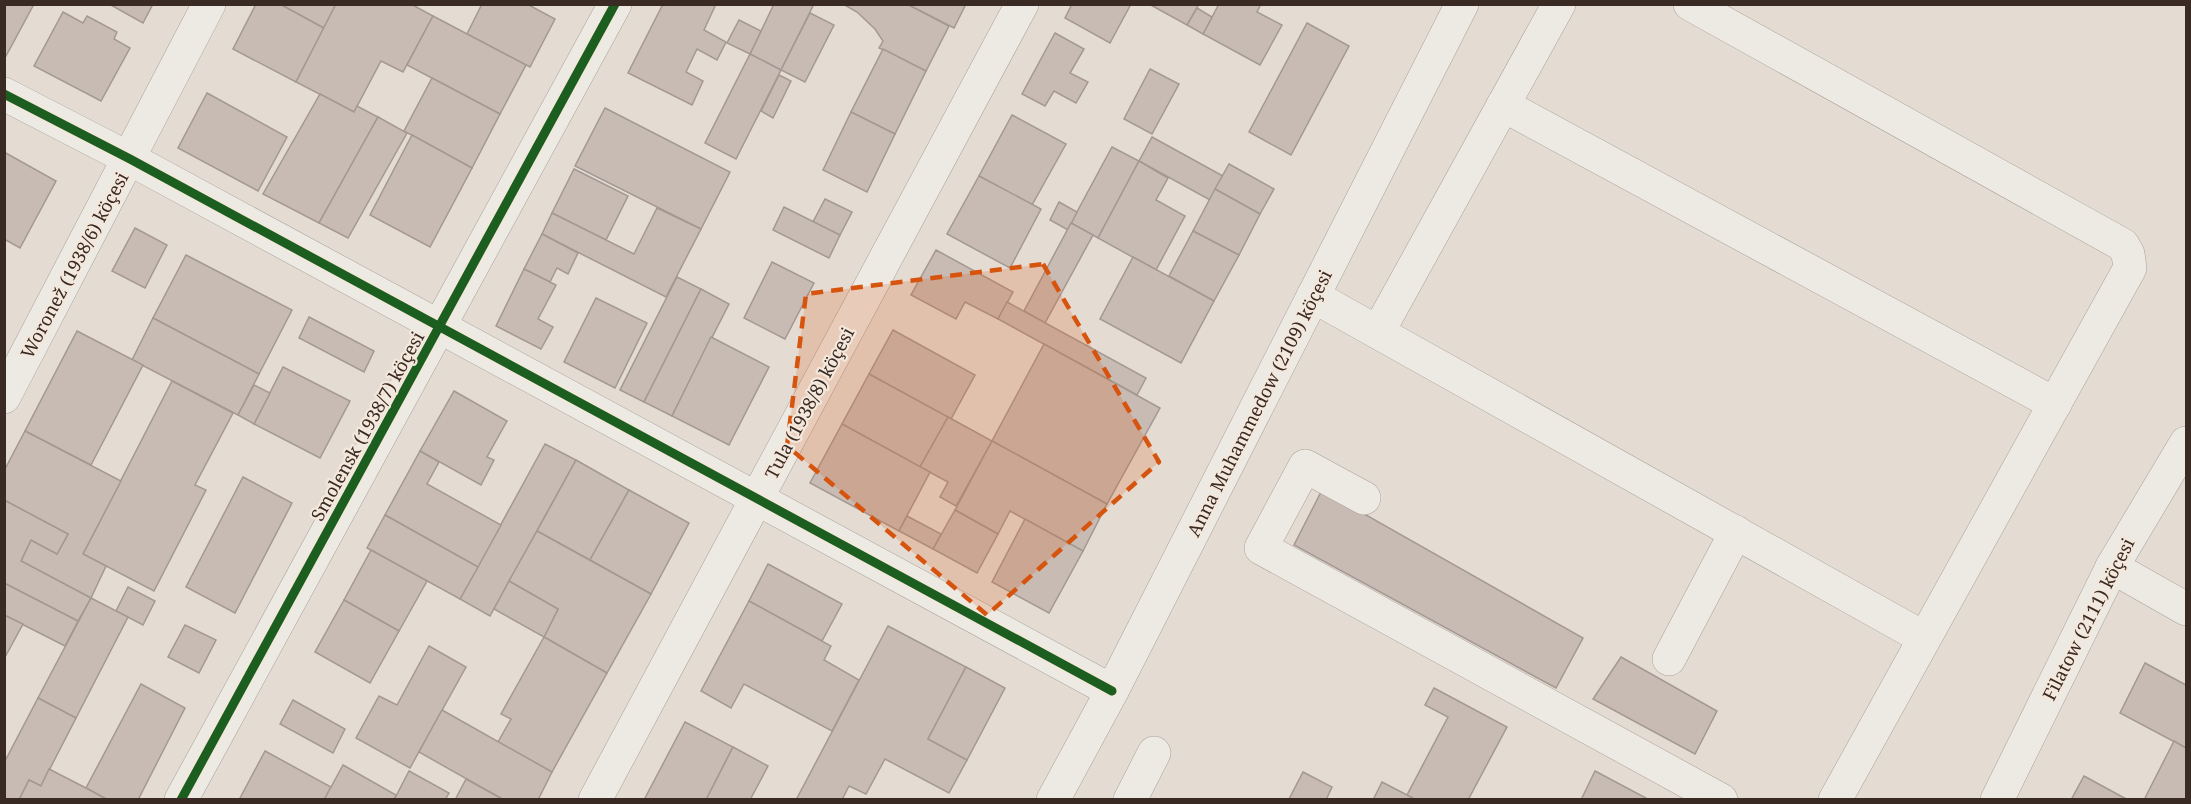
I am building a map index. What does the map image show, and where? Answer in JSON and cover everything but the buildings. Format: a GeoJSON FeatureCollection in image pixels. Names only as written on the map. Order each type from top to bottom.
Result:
{"type":"FeatureCollection","features":[{"type":"Feature","properties":{"kind":"street","name":"Woronež (1938/6) köçesi"},"geometry":{"type":"LineString","coordinates":[[4,397],[209,4]]}},
{"type":"Feature","properties":{"kind":"street","name":"Smolensk (1938/7) köçesi"},"geometry":{"type":"LineString","coordinates":[[181,800],[615,4]]}},
{"type":"Feature","properties":{"kind":"street","name":"Tula (1938/8) köçesi"},"geometry":{"type":"LineString","coordinates":[[595,800],[758,500],[1022,4]]}},
{"type":"Feature","properties":{"kind":"street","name":"Anna Muhammedow (2109) köçesi"},"geometry":{"type":"LineString","coordinates":[[1053,800],[1112,691],[1462,4]]}},
{"type":"Feature","properties":{"kind":"street"},"geometry":{"type":"LineString","coordinates":[[1378,332],[1559,4]]}},
{"type":"Feature","properties":{"kind":"street"},"geometry":{"type":"LineString","coordinates":[[1690,4],[2123,245],[2128,254],[2130,268],[1834,800]]}},
{"type":"Feature","properties":{"kind":"street"},"geometry":{"type":"LineString","coordinates":[[4,94],[130,159],[1112,691]]}},
{"type":"Feature","properties":{"kind":"street"},"geometry":{"type":"LineString","coordinates":[[1503,105],[2055,404]]}},
{"type":"Feature","properties":{"kind":"street"},"geometry":{"type":"LineString","coordinates":[[1313,296],[1924,638]]}},
{"type":"Feature","properties":{"kind":"street","name":"Filatow (2111) köçesi"},"geometry":{"type":"LineString","coordinates":[[1997,800],[2112,567],[2187,443]]}},
{"type":"Feature","properties":{"kind":"street"},"geometry":{"type":"LineString","coordinates":[[1364,498],[1305,466],[1261,548],[1720,800]]}},
{"type":"Feature","properties":{"kind":"street"},"geometry":{"type":"LineString","coordinates":[[1669,659],[1736,532]]}},
{"type":"Feature","properties":{"kind":"street"},"geometry":{"type":"LineString","coordinates":[[2112,567],[2187,609]]}},
{"type":"Feature","properties":{"kind":"street"},"geometry":{"type":"LineString","coordinates":[[1130,800],[1154,753]]}},
{"type":"Feature","properties":{"kind":"highlighted area"},"geometry":{"type":"Polygon","coordinates":[[[1043,264],[1159,462],[987,615],[787,446],[806,294],[1043,264]]]}},
{"type":"Feature","properties":{"kind":"cycle path"},"geometry":{"type":"LineString","coordinates":[[181,800],[615,4]]}},
{"type":"Feature","properties":{"kind":"cycle path"},"geometry":{"type":"LineString","coordinates":[[4,94],[130,159],[1112,691]]}}]}
